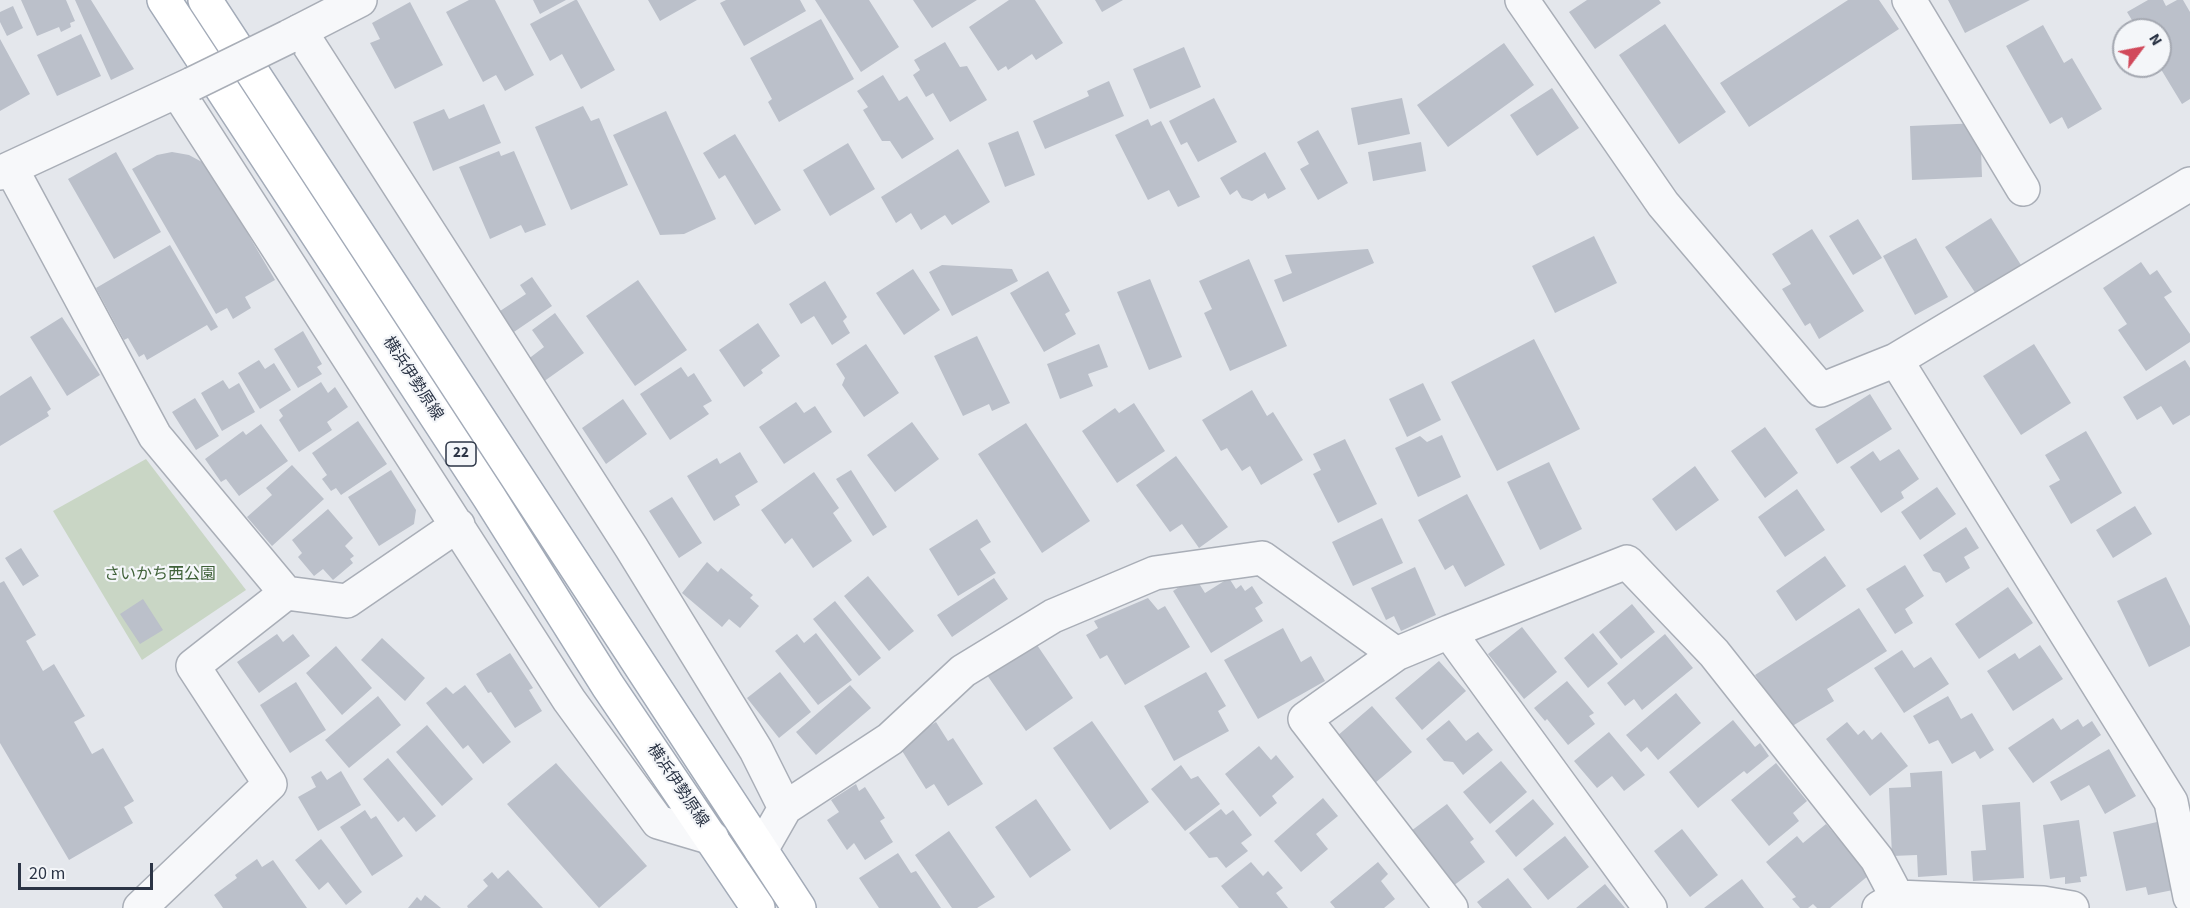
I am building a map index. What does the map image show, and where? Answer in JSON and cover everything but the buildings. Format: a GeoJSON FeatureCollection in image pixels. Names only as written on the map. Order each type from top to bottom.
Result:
{"type":"FeatureCollection","features":[{"type":"Feature","properties":{"kind":"main road","name":"横浜伊勢原線"},"geometry":{"type":"LineString","coordinates":[[164,0],[489,497],[608,686],[758,908]]}},
{"type":"Feature","properties":{"kind":"main road","name":"横浜伊勢原線"},"geometry":{"type":"LineString","coordinates":[[205,0],[799,908]]}},
{"type":"Feature","properties":{"kind":"street"},"geometry":{"type":"LineString","coordinates":[[360,0],[184,87],[5,170],[155,436],[286,593],[347,601],[458,525]]}},
{"type":"Feature","properties":{"kind":"street"},"geometry":{"type":"LineString","coordinates":[[1522,0],[1664,204],[1821,390],[1896,360],[2190,184]]}},
{"type":"Feature","properties":{"kind":"street"},"geometry":{"type":"LineString","coordinates":[[1909,0],[2023,189]]}},
{"type":"Feature","properties":{"kind":"street"},"geometry":{"type":"LineString","coordinates":[[294,34],[631,547],[756,750],[785,808]]}},
{"type":"Feature","properties":{"kind":"street"},"geometry":{"type":"LineString","coordinates":[[184,87],[312,303],[458,525],[569,700],[658,822],[712,838]]}},
{"type":"Feature","properties":{"kind":"street"},"geometry":{"type":"LineString","coordinates":[[1896,360],[2171,802],[2190,897]]}},
{"type":"Feature","properties":{"kind":"street"},"geometry":{"type":"LineString","coordinates":[[761,850],[785,808],[890,738],[963,671],[1053,616],[1155,573],[1262,558],[1396,654]]}},
{"type":"Feature","properties":{"kind":"street"},"geometry":{"type":"LineString","coordinates":[[1451,908],[1305,718],[1396,654],[1626,562],[1714,653],[1877,859],[1888,903],[2043,903],[2072,908]]}},
{"type":"Feature","properties":{"kind":"street"},"geometry":{"type":"LineString","coordinates":[[140,908],[270,784],[193,666],[286,593]]}},
{"type":"Feature","properties":{"kind":"street"},"geometry":{"type":"LineString","coordinates":[[1449,632],[1650,908]]}},
{"type":"Feature","properties":{"kind":"green space","name":"さいかち西公園"},"geometry":{"type":"Polygon","coordinates":[[[146,459],[246,590],[142,660],[53,511],[146,459]]]}}]}
